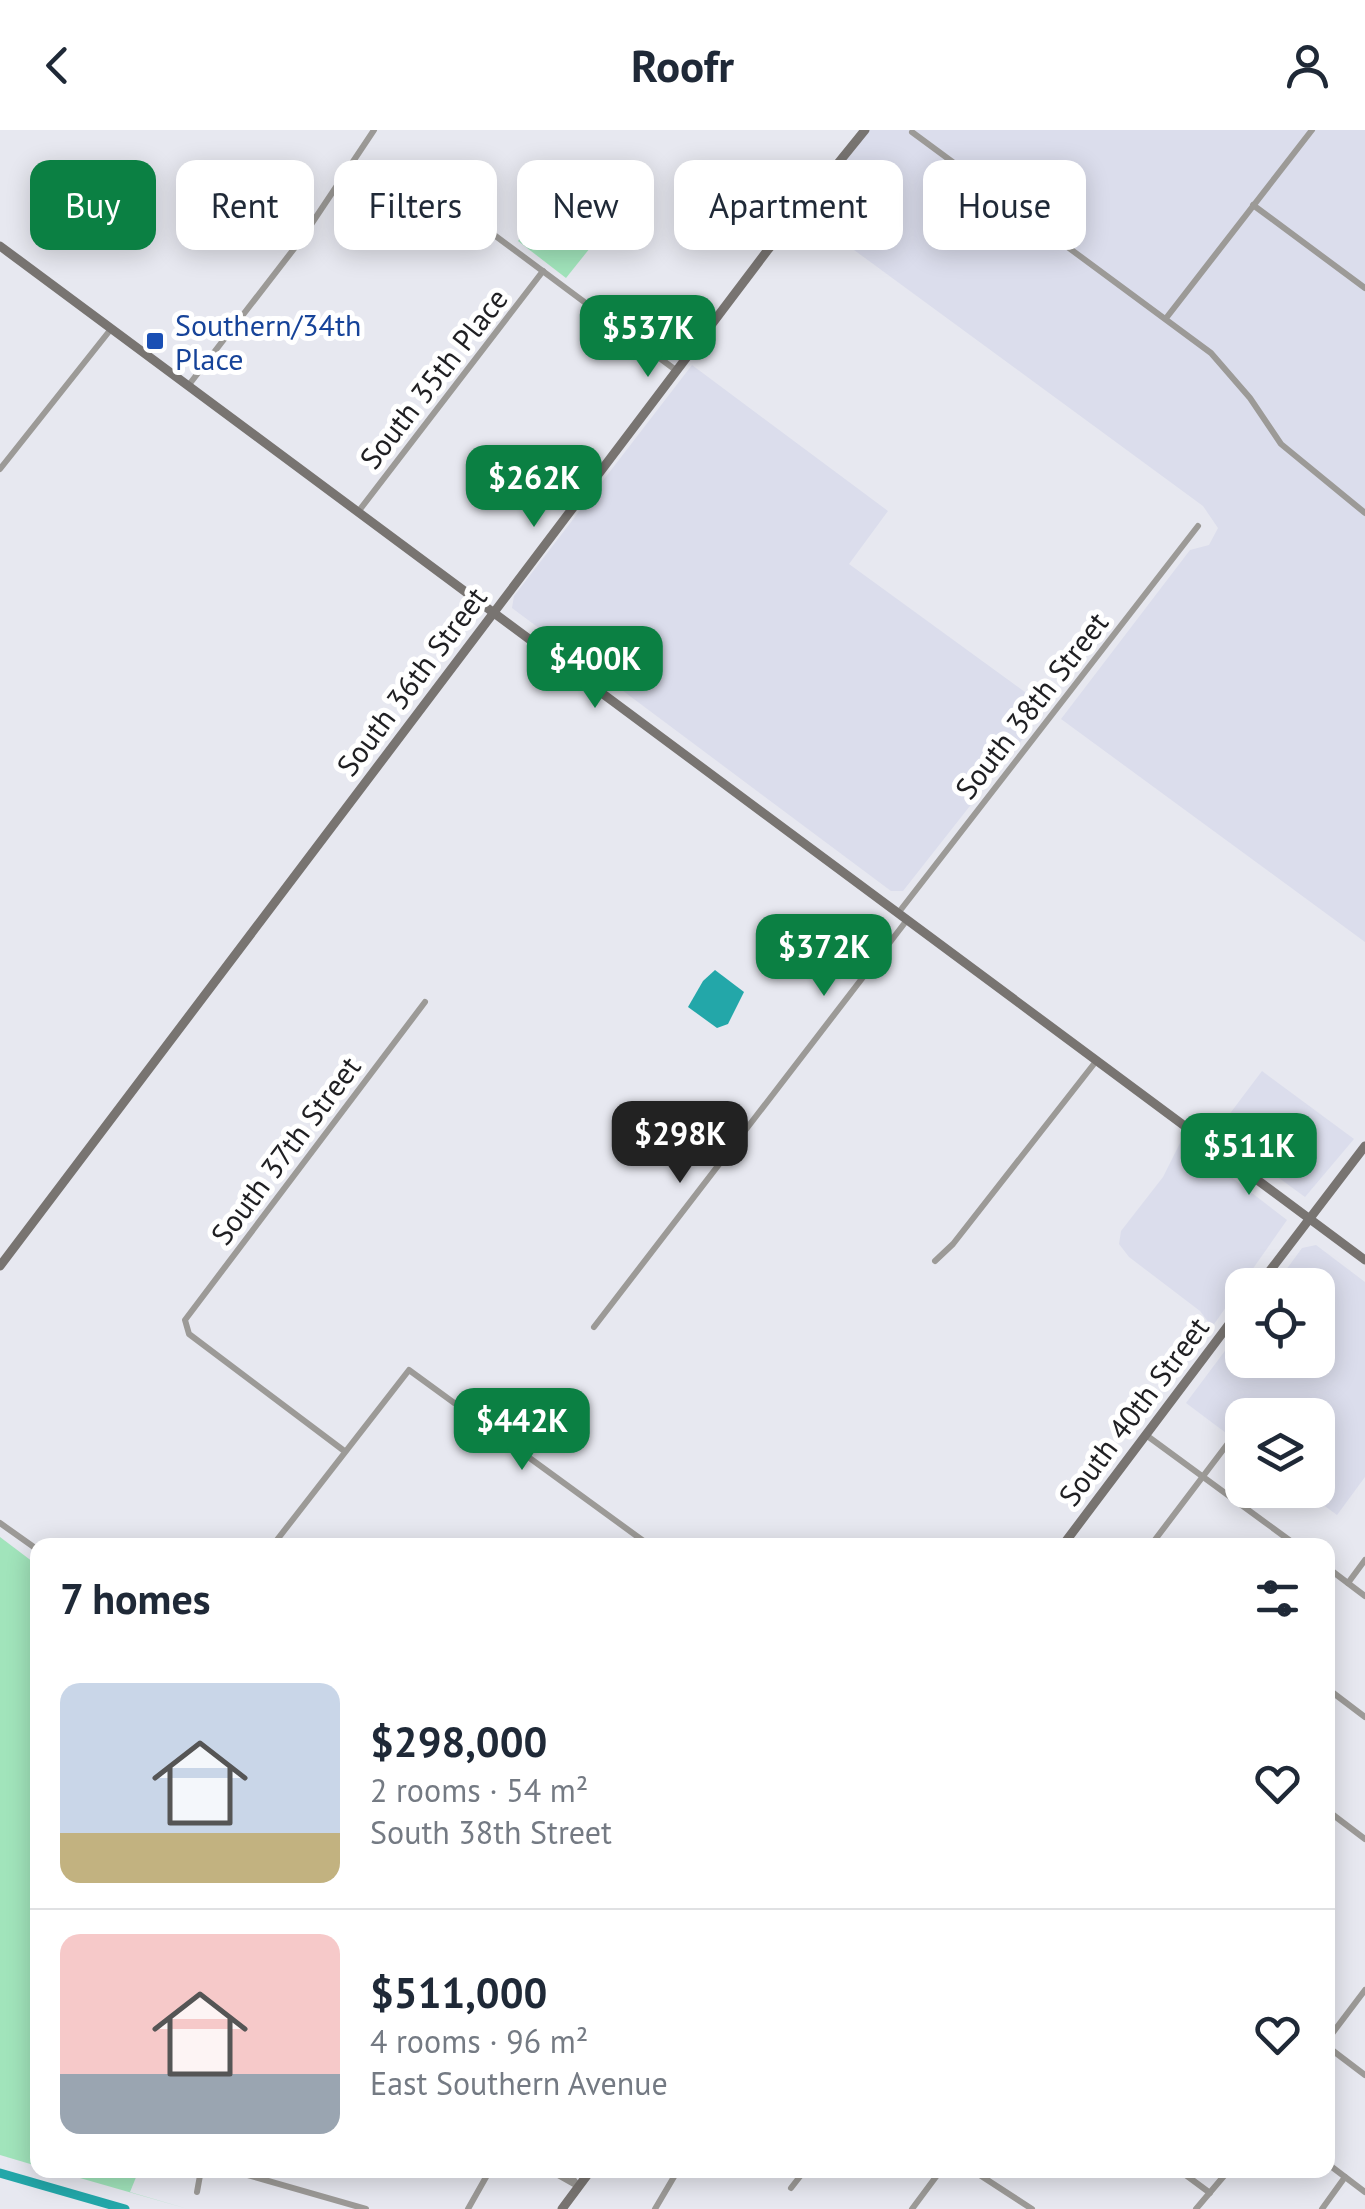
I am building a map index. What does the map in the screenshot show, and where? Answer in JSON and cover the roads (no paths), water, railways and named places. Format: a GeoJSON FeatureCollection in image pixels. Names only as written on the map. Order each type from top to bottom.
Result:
{"type":"FeatureCollection","features":[{"type":"Feature","properties":{"kind":"main road","name":"South 36th Street"},"geometry":{"type":"LineString","coordinates":[[0,1266],[767,251],[866,130]]}},
{"type":"Feature","properties":{"kind":"main road"},"geometry":{"type":"LineString","coordinates":[[0,246],[1365,1260]]}},
{"type":"Feature","properties":{"kind":"main road"},"geometry":{"type":"LineString","coordinates":[[1272,1268],[1365,1146]]}},
{"type":"Feature","properties":{"kind":"main road","name":"South 40th Street"},"geometry":{"type":"LineString","coordinates":[[1068,1538],[1225,1330]]}},
{"type":"Feature","properties":{"kind":"main road"},"geometry":{"type":"LineString","coordinates":[[562,2209],[585,2178]]}},
{"type":"Feature","properties":{"kind":"street"},"geometry":{"type":"LineString","coordinates":[[188,386],[308,231],[374,130]]}},
{"type":"Feature","properties":{"kind":"street"},"geometry":{"type":"LineString","coordinates":[[1167,318],[1312,130]]}},
{"type":"Feature","properties":{"kind":"street"},"geometry":{"type":"LineString","coordinates":[[912,132],[1211,353],[1250,398],[1282,444],[1365,514]]}},
{"type":"Feature","properties":{"kind":"street"},"geometry":{"type":"LineString","coordinates":[[1253,205],[1365,288]]}},
{"type":"Feature","properties":{"kind":"street"},"geometry":{"type":"LineString","coordinates":[[497,237],[678,371]]}},
{"type":"Feature","properties":{"kind":"street","name":"South 35th Place"},"geometry":{"type":"LineString","coordinates":[[358,512],[543,271]]}},
{"type":"Feature","properties":{"kind":"street"},"geometry":{"type":"LineString","coordinates":[[0,469],[111,329]]}},
{"type":"Feature","properties":{"kind":"street","name":"South 38th Street"},"geometry":{"type":"LineString","coordinates":[[899,912],[1198,526]]}},
{"type":"Feature","properties":{"kind":"street"},"geometry":{"type":"LineString","coordinates":[[594,1327],[908,919]]}},
{"type":"Feature","properties":{"kind":"street","name":"South 37th Street"},"geometry":{"type":"LineString","coordinates":[[343,1450],[184,1326],[425,1002]]}},
{"type":"Feature","properties":{"kind":"street"},"geometry":{"type":"LineString","coordinates":[[935,1261],[1097,1060]]}},
{"type":"Feature","properties":{"kind":"street"},"geometry":{"type":"LineString","coordinates":[[278,1538],[408,1370],[639,1538]]}},
{"type":"Feature","properties":{"kind":"street"},"geometry":{"type":"LineString","coordinates":[[1146,1435],[1286,1538]]}},
{"type":"Feature","properties":{"kind":"street"},"geometry":{"type":"LineString","coordinates":[[1155,1538],[1225,1447]]}},
{"type":"Feature","properties":{"kind":"street"},"geometry":{"type":"LineString","coordinates":[[0,1522],[30,1544]]}},
{"type":"Feature","properties":{"kind":"street"},"geometry":{"type":"LineString","coordinates":[[1348,1583],[1365,1560]]}},
{"type":"Feature","properties":{"kind":"street"},"geometry":{"type":"LineString","coordinates":[[1335,1573],[1365,1596]]}},
{"type":"Feature","properties":{"kind":"street"},"geometry":{"type":"LineString","coordinates":[[1335,1694],[1365,1716]]}},
{"type":"Feature","properties":{"kind":"street"},"geometry":{"type":"LineString","coordinates":[[1335,1816],[1365,1839]]}},
{"type":"Feature","properties":{"kind":"street"},"geometry":{"type":"LineString","coordinates":[[1335,2030],[1365,1990]]}},
{"type":"Feature","properties":{"kind":"street"},"geometry":{"type":"LineString","coordinates":[[1335,2052],[1365,2075]]}},
{"type":"Feature","properties":{"kind":"street"},"geometry":{"type":"LineString","coordinates":[[1335,2169],[1365,2192]]}},
{"type":"Feature","properties":{"kind":"street"},"geometry":{"type":"LineString","coordinates":[[1322,2209],[1345,2177]]}},
{"type":"Feature","properties":{"kind":"street"},"geometry":{"type":"LineString","coordinates":[[196,2192],[199,2178]]}},
{"type":"Feature","properties":{"kind":"street"},"geometry":{"type":"LineString","coordinates":[[258,2178],[366,2209]]}},
{"type":"Feature","properties":{"kind":"street"},"geometry":{"type":"LineString","coordinates":[[468,2209],[485,2178]]}},
{"type":"Feature","properties":{"kind":"street"},"geometry":{"type":"LineString","coordinates":[[563,2178],[578,2187]]}},
{"type":"Feature","properties":{"kind":"street"},"geometry":{"type":"LineString","coordinates":[[572,2178],[578,2187]]}},
{"type":"Feature","properties":{"kind":"street"},"geometry":{"type":"LineString","coordinates":[[654,2209],[673,2178]]}},
{"type":"Feature","properties":{"kind":"street"},"geometry":{"type":"LineString","coordinates":[[791,2188],[799,2178]]}},
{"type":"Feature","properties":{"kind":"street"},"geometry":{"type":"LineString","coordinates":[[912,2209],[934,2178]]}},
{"type":"Feature","properties":{"kind":"street"},"geometry":{"type":"LineString","coordinates":[[984,2178],[1032,2209]]}},
{"type":"Feature","properties":{"kind":"street"},"geometry":{"type":"LineString","coordinates":[[1190,2178],[1210,2193]]}},
{"type":"Feature","properties":{"kind":"street"},"geometry":{"type":"LineString","coordinates":[[1196,2209],[1222,2178]]}},
{"type":"Feature","properties":{"kind":"water"},"geometry":{"type":"Polygon","coordinates":[[[715,970],[744,992],[728,1024],[717,1028],[688,1007],[703,981],[715,970]]]}},
{"type":"Feature","properties":{"kind":"waterway"},"geometry":{"type":"LineString","coordinates":[[0,2173],[125,2209]]}},
{"type":"Feature","properties":{"kind":"place","name":"Southern/34th Place"},"geometry":{"type":"Point","coordinates":[155,341]}}]}
